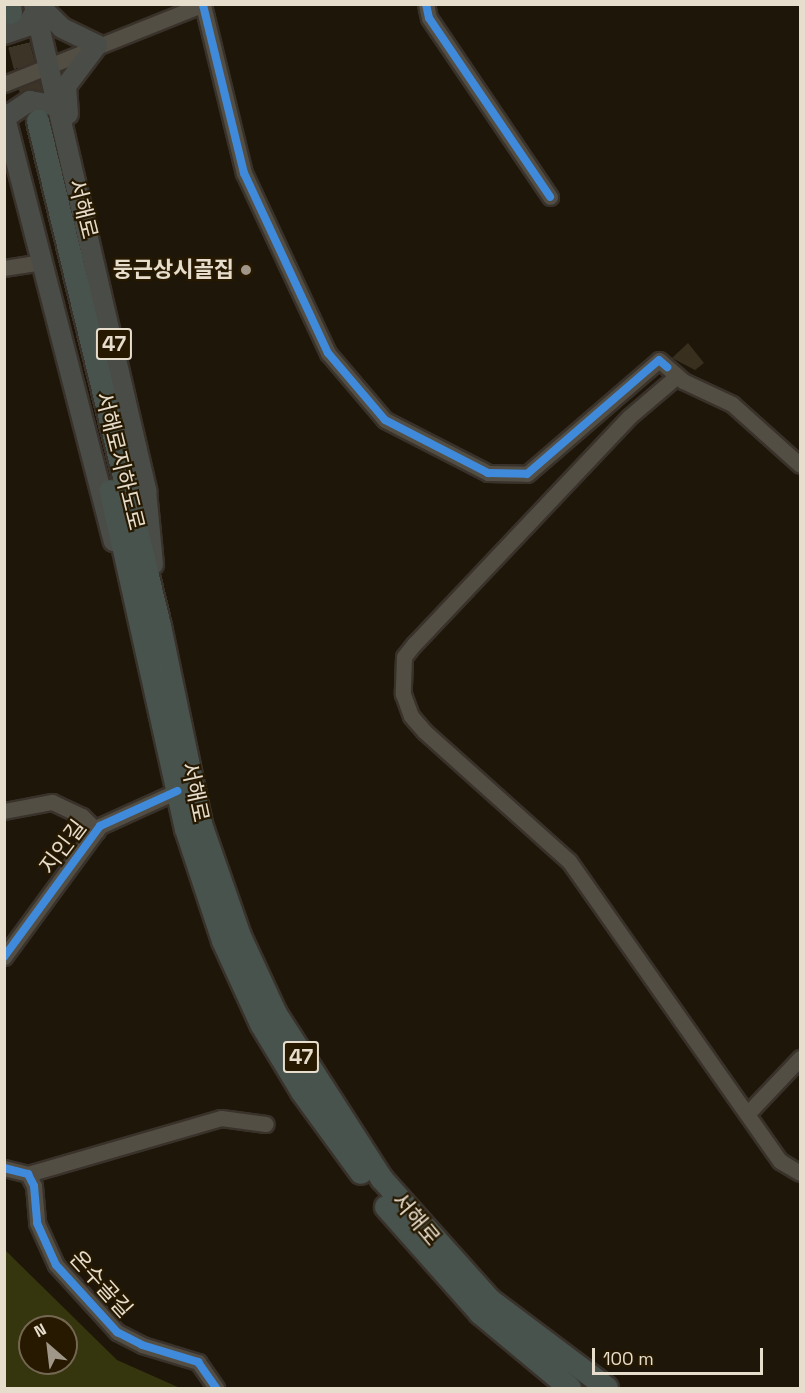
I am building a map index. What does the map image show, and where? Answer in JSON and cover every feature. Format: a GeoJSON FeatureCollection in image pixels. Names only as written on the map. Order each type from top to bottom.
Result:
{"type":"FeatureCollection","features":[{"type":"Feature","properties":{"kind":"highway","name":"서해로지하도로"},"geometry":{"type":"LineString","coordinates":[[18,120],[140,614]]}},
{"type":"Feature","properties":{"kind":"highway","name":"서해로지하도로"},"geometry":{"type":"LineString","coordinates":[[18,120],[160,626]]}},
{"type":"Feature","properties":{"kind":"highway","name":"서해로"},"geometry":{"type":"LineString","coordinates":[[140,614],[177,791],[224,941],[261,1024],[302,1092],[422,1253],[480,1313],[570,1389]]}},
{"type":"Feature","properties":{"kind":"highway","name":"서해로"},"geometry":{"type":"LineString","coordinates":[[160,626],[201,824],[240,936],[276,1014],[382,1179],[435,1242],[490,1300],[607,1389]]}},
{"type":"Feature","properties":{"kind":"main road"},"geometry":{"type":"LineString","coordinates":[[9,17],[27,26],[36,7],[62,28],[98,45],[70,78],[65,102],[86,192],[88,228]]}},
{"type":"Feature","properties":{"kind":"main road","name":"47"},"geometry":{"type":"LineString","coordinates":[[36,7],[46,65]]}},
{"type":"Feature","properties":{"kind":"main road","name":"서해로"},"geometry":{"type":"LineString","coordinates":[[46,65],[88,228],[146,491],[160,626]]}},
{"type":"Feature","properties":{"kind":"main road"},"geometry":{"type":"LineString","coordinates":[[18,120],[30,101],[57,106]]}},
{"type":"Feature","properties":{"kind":"main road","name":"서해로"},"geometry":{"type":"LineString","coordinates":[[18,120],[43,262],[102,506],[140,614]]}},
{"type":"Feature","properties":{"kind":"street"},"geometry":{"type":"LineString","coordinates":[[426,4],[429,18],[550,197]]}},
{"type":"Feature","properties":{"kind":"street"},"geometry":{"type":"LineString","coordinates":[[4,84],[46,65],[204,5],[244,173],[328,353],[385,420],[488,473],[527,474],[659,360],[672,371],[732,404],[801,465]]}},
{"type":"Feature","properties":{"kind":"street"},"geometry":{"type":"LineString","coordinates":[[4,268],[43,262]]}},
{"type":"Feature","properties":{"kind":"street"},"geometry":{"type":"LineString","coordinates":[[672,371],[414,644],[404,657],[403,694],[411,716],[425,732],[569,861],[780,1161],[801,1173]]}},
{"type":"Feature","properties":{"kind":"street","name":"지인길"},"geometry":{"type":"LineString","coordinates":[[4,957],[97,831],[147,801],[177,791]]}},
{"type":"Feature","properties":{"kind":"street"},"geometry":{"type":"LineString","coordinates":[[4,811],[52,802],[82,816],[97,831]]}},
{"type":"Feature","properties":{"kind":"street"},"geometry":{"type":"LineString","coordinates":[[748,1113],[801,1058]]}},
{"type":"Feature","properties":{"kind":"street"},"geometry":{"type":"LineString","coordinates":[[4,1168],[28,1174],[221,1118],[266,1124]]}},
{"type":"Feature","properties":{"kind":"street","name":"온수골길"},"geometry":{"type":"LineString","coordinates":[[28,1174],[34,1186],[37,1223],[56,1265],[117,1332],[142,1345],[198,1362],[216,1389]]}},
{"type":"Feature","properties":{"kind":"shaded area"},"geometry":{"type":"Polygon","coordinates":[[[4,1249],[71,1315],[18,1315],[18,1375],[78,1375],[78,1322],[117,1360],[180,1388],[5,1388],[4,1249]]]}},
{"type":"Feature","properties":{"kind":"building"},"geometry":{"type":"Polygon","coordinates":[[[688,343],[704,363],[695,370],[672,358],[688,343]]]}},
{"type":"Feature","properties":{"kind":"tunnel"},"geometry":{"type":"LineString","coordinates":[[11,13],[38,120]]}},
{"type":"Feature","properties":{"kind":"cycle path"},"geometry":{"type":"LineString","coordinates":[[426,4],[429,18],[550,197]]}},
{"type":"Feature","properties":{"kind":"cycle path"},"geometry":{"type":"LineString","coordinates":[[203,5],[244,173],[328,353],[385,420],[488,473],[527,474],[659,360],[667,367]]}},
{"type":"Feature","properties":{"kind":"cycle path"},"geometry":{"type":"LineString","coordinates":[[4,957],[100,826],[177,791]]}},
{"type":"Feature","properties":{"kind":"cycle path"},"geometry":{"type":"LineString","coordinates":[[4,1168],[28,1174],[34,1186],[37,1223],[56,1265],[117,1332],[142,1345],[198,1362],[216,1388]]}},
{"type":"Feature","properties":{"kind":"place","name":"둥근상시골집"},"geometry":{"type":"Point","coordinates":[246,270]}}]}
